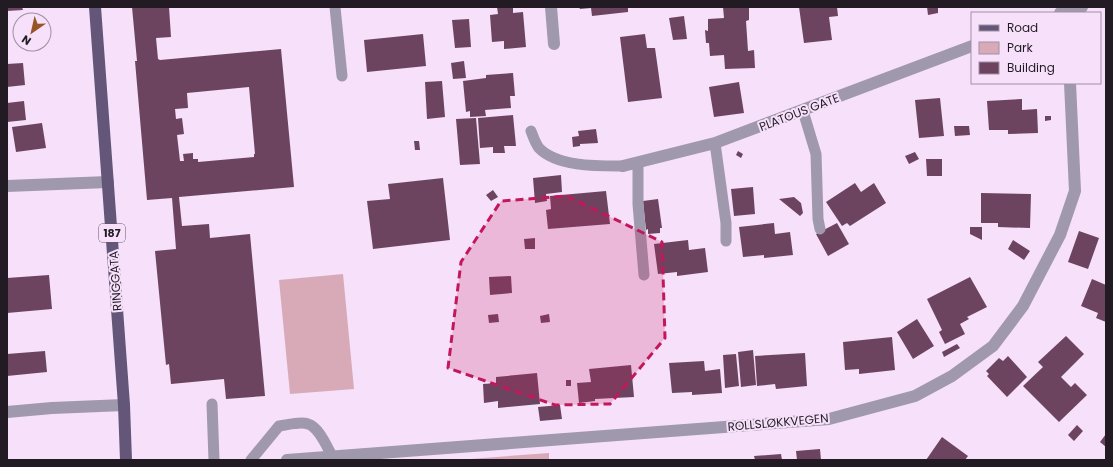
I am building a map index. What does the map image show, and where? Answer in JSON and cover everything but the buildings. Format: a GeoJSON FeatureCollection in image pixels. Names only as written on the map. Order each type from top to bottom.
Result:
{"type":"FeatureCollection","features":[{"type":"Feature","properties":{"kind":"main road","name":"RINGGATA"},"geometry":{"type":"LineString","coordinates":[[95,7],[124,405],[126,460]]}},
{"type":"Feature","properties":{"kind":"street"},"geometry":{"type":"LineString","coordinates":[[551,7],[554,44]]}},
{"type":"Feature","properties":{"kind":"street"},"geometry":{"type":"LineString","coordinates":[[1064,12],[1082,7]]}},
{"type":"Feature","properties":{"kind":"street","name":"PLATOUS GATE"},"geometry":{"type":"LineString","coordinates":[[623,166],[715,143],[971,46]]}},
{"type":"Feature","properties":{"kind":"street","name":"ROLLSLØKKVEGEN"},"geometry":{"type":"LineString","coordinates":[[287,460],[829,419],[915,396],[952,376],[993,346],[1024,306],[1060,235],[1075,191],[1070,84]]}},
{"type":"Feature","properties":{"kind":"street"},"geometry":{"type":"LineString","coordinates":[[7,186],[108,182]]}},
{"type":"Feature","properties":{"kind":"street"},"geometry":{"type":"LineString","coordinates":[[7,412],[32,409],[124,405]]}},
{"type":"Feature","properties":{"kind":"lane"},"geometry":{"type":"LineString","coordinates":[[335,7],[342,76]]}},
{"type":"Feature","properties":{"kind":"lane"},"geometry":{"type":"LineString","coordinates":[[803,111],[816,154],[818,219],[820,229]]}},
{"type":"Feature","properties":{"kind":"lane"},"geometry":{"type":"LineString","coordinates":[[531,131],[539,147],[547,154],[562,160],[579,164],[623,166]]}},
{"type":"Feature","properties":{"kind":"lane"},"geometry":{"type":"LineString","coordinates":[[715,143],[726,223],[726,241]]}},
{"type":"Feature","properties":{"kind":"lane"},"geometry":{"type":"LineString","coordinates":[[638,163],[638,204],[644,275]]}},
{"type":"Feature","properties":{"kind":"lane"},"geometry":{"type":"LineString","coordinates":[[212,404],[214,460]]}},
{"type":"Feature","properties":{"kind":"lane"},"geometry":{"type":"LineString","coordinates":[[251,460],[280,426],[306,423],[313,427],[321,436],[332,456]]}},
{"type":"Feature","properties":{"kind":"highlighted area"},"geometry":{"type":"Polygon","coordinates":[[[567,196],[662,242],[665,338],[610,404],[555,405],[448,368],[461,262],[501,201],[567,196]]]}},
{"type":"Feature","properties":{"kind":"green space"},"geometry":{"type":"Polygon","coordinates":[[[343,274],[354,389],[290,394],[279,280],[343,274]]]}},
{"type":"Feature","properties":{"kind":"green space"},"geometry":{"type":"Polygon","coordinates":[[[549,453],[549,460],[457,460],[549,453]]]}}]}
